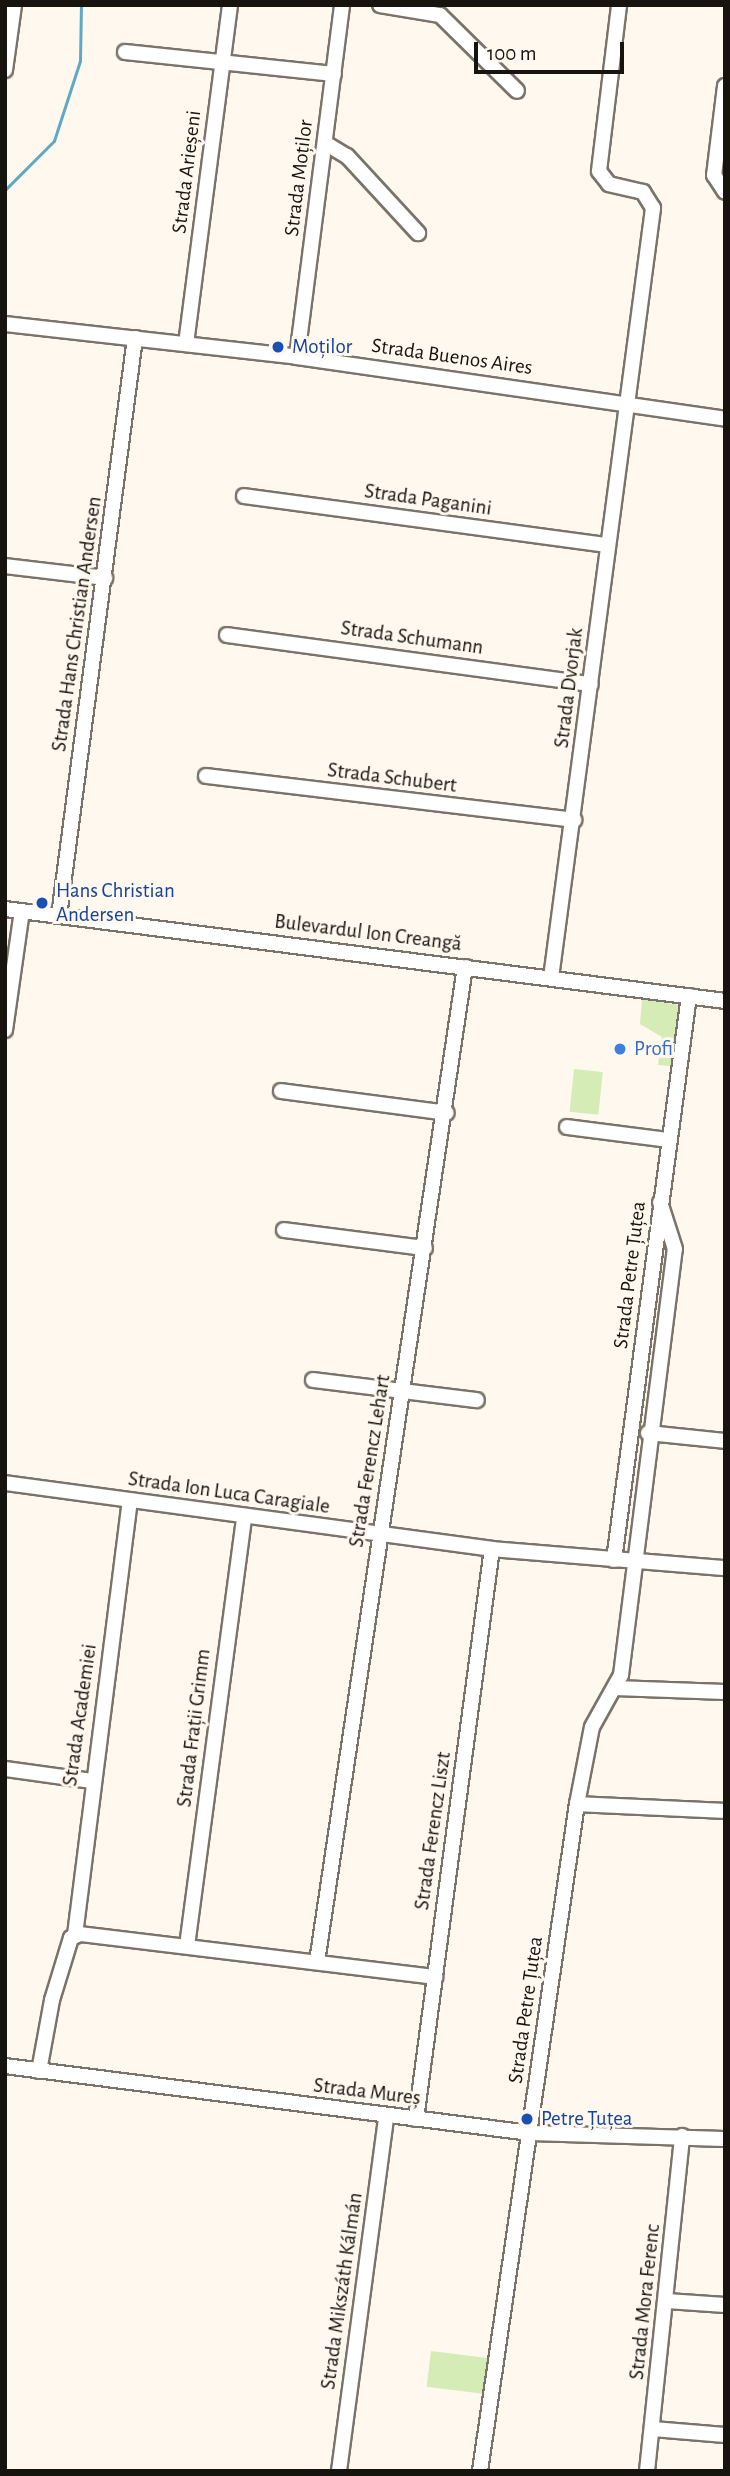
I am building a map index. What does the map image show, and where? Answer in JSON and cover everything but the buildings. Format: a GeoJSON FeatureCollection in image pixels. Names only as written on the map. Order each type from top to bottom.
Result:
{"type":"FeatureCollection","features":[{"type":"Feature","properties":{"kind":"street"},"geometry":{"type":"LineString","coordinates":[[5,70],[13,5]]}},
{"type":"Feature","properties":{"kind":"street","name":"Strada Arieșeni"},"geometry":{"type":"LineString","coordinates":[[186,344],[230,5]]}},
{"type":"Feature","properties":{"kind":"street","name":"Strada Moților"},"geometry":{"type":"LineString","coordinates":[[297,356],[342,5]]}},
{"type":"Feature","properties":{"kind":"street"},"geometry":{"type":"LineString","coordinates":[[380,5],[440,15],[517,91]]}},
{"type":"Feature","properties":{"kind":"street","name":"Strada Dvorjak"},"geometry":{"type":"LineString","coordinates":[[551,978],[591,684],[625,403],[653,208],[643,192],[609,184],[599,171],[619,5]]}},
{"type":"Feature","properties":{"kind":"street"},"geometry":{"type":"LineString","coordinates":[[125,52],[223,60],[334,74]]}},
{"type":"Feature","properties":{"kind":"street"},"geometry":{"type":"LineString","coordinates":[[725,86],[713,175],[725,192]]}},
{"type":"Feature","properties":{"kind":"street"},"geometry":{"type":"LineString","coordinates":[[325,143],[347,156],[418,233]]}},
{"type":"Feature","properties":{"kind":"street","name":"Strada Buenos Aires"},"geometry":{"type":"LineString","coordinates":[[5,324],[297,356],[725,419]]}},
{"type":"Feature","properties":{"kind":"street","name":"Strada Hans Christian Andersen"},"geometry":{"type":"LineString","coordinates":[[59,916],[135,338]]}},
{"type":"Feature","properties":{"kind":"street","name":"Strada Paganini"},"geometry":{"type":"LineString","coordinates":[[244,496],[608,545]]}},
{"type":"Feature","properties":{"kind":"street"},"geometry":{"type":"LineString","coordinates":[[5,566],[105,578]]}},
{"type":"Feature","properties":{"kind":"street","name":"Strada Schumann"},"geometry":{"type":"LineString","coordinates":[[227,635],[591,684]]}},
{"type":"Feature","properties":{"kind":"street","name":"Strada Schubert"},"geometry":{"type":"LineString","coordinates":[[206,776],[573,820]]}},
{"type":"Feature","properties":{"kind":"street","name":"Bulevardul Ion Creangă"},"geometry":{"type":"LineString","coordinates":[[5,909],[725,1001]]}},
{"type":"Feature","properties":{"kind":"street"},"geometry":{"type":"LineString","coordinates":[[5,1030],[22,911]]}},
{"type":"Feature","properties":{"kind":"street","name":"Strada Ferencz Lehart"},"geometry":{"type":"LineString","coordinates":[[317,1962],[379,1534],[447,1113],[466,967]]}},
{"type":"Feature","properties":{"kind":"street","name":"Strada Petre Țuțea"},"geometry":{"type":"LineString","coordinates":[[614,1560],[689,996]]}},
{"type":"Feature","properties":{"kind":"street"},"geometry":{"type":"LineString","coordinates":[[281,1091],[447,1113]]}},
{"type":"Feature","properties":{"kind":"street"},"geometry":{"type":"LineString","coordinates":[[567,1127],[668,1140]]}},
{"type":"Feature","properties":{"kind":"street","name":"Strada Petre Țuțea"},"geometry":{"type":"LineString","coordinates":[[480,2471],[577,1804],[592,1727],[615,1688],[648,1427],[675,1248],[660,1202]]}},
{"type":"Feature","properties":{"kind":"street"},"geometry":{"type":"LineString","coordinates":[[284,1230],[425,1248]]}},
{"type":"Feature","properties":{"kind":"street"},"geometry":{"type":"LineString","coordinates":[[313,1380],[477,1400]]}},
{"type":"Feature","properties":{"kind":"street"},"geometry":{"type":"LineString","coordinates":[[632,1418],[648,1427],[725,1441]]}},
{"type":"Feature","properties":{"kind":"street","name":"Strada Ion Luca Caragiale"},"geometry":{"type":"LineString","coordinates":[[5,1483],[492,1549],[725,1568]]}},
{"type":"Feature","properties":{"kind":"street","name":"Strada Academiei"},"geometry":{"type":"LineString","coordinates":[[39,2071],[52,2000],[75,1935],[92,1781],[130,1500]]}},
{"type":"Feature","properties":{"kind":"street","name":"Strada Frații Grimm"},"geometry":{"type":"LineString","coordinates":[[187,1946],[244,1516]]}},
{"type":"Feature","properties":{"kind":"street","name":"Strada Ferencz Liszt"},"geometry":{"type":"LineString","coordinates":[[416,2119],[492,1549]]}},
{"type":"Feature","properties":{"kind":"street"},"geometry":{"type":"LineString","coordinates":[[615,1688],[725,1692]]}},
{"type":"Feature","properties":{"kind":"street"},"geometry":{"type":"LineString","coordinates":[[5,1769],[92,1781]]}},
{"type":"Feature","properties":{"kind":"street"},"geometry":{"type":"LineString","coordinates":[[577,1804],[725,1811]]}},
{"type":"Feature","properties":{"kind":"street"},"geometry":{"type":"LineString","coordinates":[[75,1935],[435,1977]]}},
{"type":"Feature","properties":{"kind":"street","name":"Strada Mureș"},"geometry":{"type":"LineString","coordinates":[[5,2066],[386,2117],[530,2133],[725,2139]]}},
{"type":"Feature","properties":{"kind":"street","name":"Strada Mikszáth Kálmán"},"geometry":{"type":"LineString","coordinates":[[339,2471],[386,2117]]}},
{"type":"Feature","properties":{"kind":"street","name":"Strada Mora Ferenc"},"geometry":{"type":"LineString","coordinates":[[647,2471],[667,2301],[682,2136]]}},
{"type":"Feature","properties":{"kind":"street"},"geometry":{"type":"LineString","coordinates":[[667,2301],[725,2305]]}},
{"type":"Feature","properties":{"kind":"street"},"geometry":{"type":"LineString","coordinates":[[653,2429],[725,2435]]}},
{"type":"Feature","properties":{"kind":"green space"},"geometry":{"type":"Polygon","coordinates":[[[642,999],[680,1005],[672,1066],[658,1065],[662,1037],[640,1024],[642,999]]]}},
{"type":"Feature","properties":{"kind":"green space"},"geometry":{"type":"Polygon","coordinates":[[[574,1069],[603,1072],[598,1115],[570,1112],[574,1069]]]}},
{"type":"Feature","properties":{"kind":"green space"},"geometry":{"type":"Polygon","coordinates":[[[431,2351],[494,2359],[489,2394],[427,2387],[431,2351]]]}},
{"type":"Feature","properties":{"kind":"waterway"},"geometry":{"type":"LineString","coordinates":[[5,190],[54,141],[80,61],[81,5]]}},
{"type":"Feature","properties":{"kind":"place","name":"Moților"},"geometry":{"type":"Point","coordinates":[278,347]}},
{"type":"Feature","properties":{"kind":"place","name":"Hans Christian Andersen"},"geometry":{"type":"Point","coordinates":[42,903]}},
{"type":"Feature","properties":{"kind":"place","name":"Profi"},"geometry":{"type":"Point","coordinates":[620,1049]}},
{"type":"Feature","properties":{"kind":"place","name":"Petre Țuțea"},"geometry":{"type":"Point","coordinates":[527,2119]}}]}
